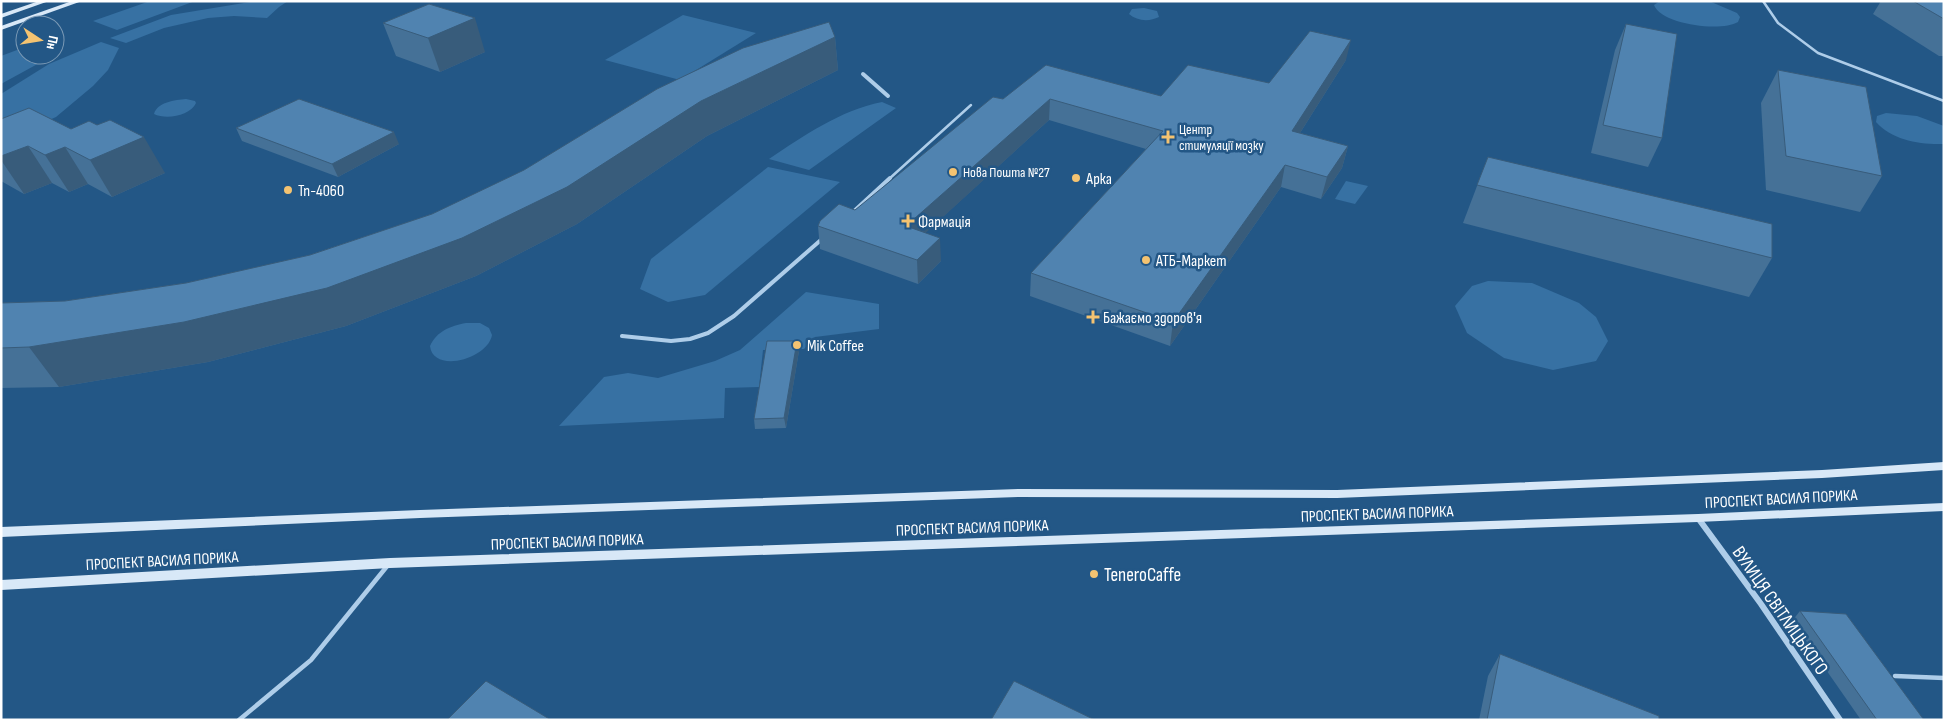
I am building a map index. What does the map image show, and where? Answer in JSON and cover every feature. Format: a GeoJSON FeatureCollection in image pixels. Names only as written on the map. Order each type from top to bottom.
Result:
{"type":"FeatureCollection","features":[{"type":"Feature","properties":{"kind":"street"},"geometry":{"type":"LineString","coordinates":[[1,16],[46,1]]}},
{"type":"Feature","properties":{"kind":"street"},"geometry":{"type":"LineString","coordinates":[[1,28],[79,1]]}},
{"type":"Feature","properties":{"kind":"street"},"geometry":{"type":"LineString","coordinates":[[863,74],[888,96]]}},
{"type":"Feature","properties":{"kind":"street","name":"ПРОСПЕКТ ВАСИЛЯ ПОРИКА"},"geometry":{"type":"LineString","coordinates":[[1,532],[420,514],[1019,493],[1336,494],[1812,474],[1944,466]]}},
{"type":"Feature","properties":{"kind":"street","name":"ПРОСПЕКТ ВАСИЛЯ ПОРИКА"},"geometry":{"type":"LineString","coordinates":[[1,585],[390,563],[1698,518],[1944,507]]}},
{"type":"Feature","properties":{"kind":"street","name":"ВУЛИЦЯ СВІТЛИЦЬКОГО"},"geometry":{"type":"LineString","coordinates":[[1698,518],[1761,604],[1840,720]]}},
{"type":"Feature","properties":{"kind":"lane"},"geometry":{"type":"LineString","coordinates":[[1763,1],[1778,23],[1818,53],[1944,101]]}},
{"type":"Feature","properties":{"kind":"lane"},"geometry":{"type":"LineString","coordinates":[[850,214],[971,105]]}},
{"type":"Feature","properties":{"kind":"lane"},"geometry":{"type":"LineString","coordinates":[[622,336],[663,340],[685,340],[699,337],[736,315],[828,234]]}},
{"type":"Feature","properties":{"kind":"lane"},"geometry":{"type":"LineString","coordinates":[[239,720],[311,660],[390,563]]}},
{"type":"Feature","properties":{"kind":"lane"},"geometry":{"type":"LineString","coordinates":[[1895,676],[1944,678]]}},
{"type":"Feature","properties":{"kind":"shaded area"},"geometry":{"type":"Polygon","coordinates":[[[150,1],[195,1],[117,30],[93,21],[150,1]]]}},
{"type":"Feature","properties":{"kind":"shaded area"},"geometry":{"type":"Polygon","coordinates":[[[256,1],[288,1],[267,18],[234,16],[208,18],[164,28],[126,43],[110,38],[171,15],[256,1]]]}},
{"type":"Feature","properties":{"kind":"shaded area"},"geometry":{"type":"Polygon","coordinates":[[[1660,1],[1709,1],[1737,13],[1740,17],[1738,22],[1730,25],[1693,25],[1668,18],[1659,12],[1654,5],[1660,1]]]}},
{"type":"Feature","properties":{"kind":"shaded area"},"geometry":{"type":"Polygon","coordinates":[[[1144,8],[1157,11],[1159,17],[1143,20],[1129,14],[1132,9],[1144,8]]]}},
{"type":"Feature","properties":{"kind":"shaded area"},"geometry":{"type":"Polygon","coordinates":[[[683,15],[756,33],[680,80],[605,60],[683,15]]]}},
{"type":"Feature","properties":{"kind":"shaded area"},"geometry":{"type":"Polygon","coordinates":[[[101,42],[119,48],[108,70],[93,86],[56,117],[29,129],[1,137],[1,94],[47,65],[65,65],[65,57],[101,42]]]}},
{"type":"Feature","properties":{"kind":"shaded area"},"geometry":{"type":"Polygon","coordinates":[[[15,51],[15,65],[36,65],[1,84],[1,56],[15,51]]]}},
{"type":"Feature","properties":{"kind":"shaded area"},"geometry":{"type":"Polygon","coordinates":[[[186,99],[196,103],[189,111],[183,114],[165,117],[154,114],[163,104],[186,99]]]}},
{"type":"Feature","properties":{"kind":"shaded area"},"geometry":{"type":"Polygon","coordinates":[[[882,102],[896,108],[809,170],[769,159],[823,125],[851,111],[882,102]]]}},
{"type":"Feature","properties":{"kind":"shaded area"},"geometry":{"type":"Polygon","coordinates":[[[1886,113],[1917,116],[1944,126],[1944,144],[1925,144],[1907,140],[1890,133],[1876,122],[1877,116],[1886,113]]]}},
{"type":"Feature","properties":{"kind":"shaded area"},"geometry":{"type":"Polygon","coordinates":[[[768,167],[840,182],[705,295],[668,302],[640,289],[651,259],[768,167]]]}},
{"type":"Feature","properties":{"kind":"shaded area"},"geometry":{"type":"Polygon","coordinates":[[[1346,181],[1368,186],[1355,204],[1335,199],[1346,181]]]}},
{"type":"Feature","properties":{"kind":"shaded area"},"geometry":{"type":"Polygon","coordinates":[[[1488,281],[1532,283],[1579,303],[1596,317],[1608,341],[1596,361],[1553,370],[1504,358],[1467,333],[1455,306],[1472,286],[1488,281]]]}},
{"type":"Feature","properties":{"kind":"shaded area"},"geometry":{"type":"Polygon","coordinates":[[[806,292],[879,304],[879,329],[815,337],[804,349],[763,350],[759,387],[725,388],[724,418],[559,426],[604,377],[628,373],[658,378],[715,361],[740,350],[806,292]]]}},
{"type":"Feature","properties":{"kind":"shaded area"},"geometry":{"type":"Polygon","coordinates":[[[466,323],[480,323],[489,328],[492,335],[488,344],[481,351],[461,360],[450,361],[433,355],[430,346],[440,333],[466,323]]]}},
{"type":"Feature","properties":{"kind":"building"},"geometry":{"type":"Polygon","coordinates":[[[1913,1],[1944,1],[1944,19],[1913,1]]]}},
{"type":"Feature","properties":{"kind":"building"},"geometry":{"type":"Polygon","coordinates":[[[429,4],[475,18],[428,38],[383,23],[429,4]]]}},
{"type":"Feature","properties":{"kind":"building"},"geometry":{"type":"Polygon","coordinates":[[[829,22],[835,37],[701,101],[567,187],[462,238],[327,288],[184,322],[29,347],[1,348],[1,303],[65,301],[186,283],[310,255],[432,214],[524,170],[657,89],[743,48],[829,22]]]}},
{"type":"Feature","properties":{"kind":"building"},"geometry":{"type":"Polygon","coordinates":[[[1626,24],[1677,34],[1662,138],[1603,125],[1626,24]]]}},
{"type":"Feature","properties":{"kind":"building"},"geometry":{"type":"Polygon","coordinates":[[[1310,31],[1351,40],[1292,131],[1348,146],[1327,177],[1285,165],[1173,322],[1031,273],[1163,131],[1050,99],[906,226],[940,238],[917,260],[818,226],[820,221],[839,204],[855,210],[993,97],[1003,99],[1046,65],[1161,96],[1188,65],[1269,83],[1310,31]]]}},
{"type":"Feature","properties":{"kind":"building"},"geometry":{"type":"Polygon","coordinates":[[[1778,70],[1866,87],[1882,176],[1786,156],[1778,70]]]}},
{"type":"Feature","properties":{"kind":"building"},"geometry":{"type":"Polygon","coordinates":[[[299,99],[394,132],[332,164],[236,128],[299,99]]]}},
{"type":"Feature","properties":{"kind":"building"},"geometry":{"type":"Polygon","coordinates":[[[29,108],[71,129],[89,121],[97,125],[110,120],[144,137],[90,160],[65,147],[45,155],[28,146],[1,156],[1,119],[29,108]]]}},
{"type":"Feature","properties":{"kind":"building"},"geometry":{"type":"Polygon","coordinates":[[[1488,157],[1772,224],[1772,258],[1477,185],[1488,157]]]}},
{"type":"Feature","properties":{"kind":"building"},"geometry":{"type":"Polygon","coordinates":[[[767,341],[797,341],[784,418],[754,419],[767,341]]]}},
{"type":"Feature","properties":{"kind":"building"},"geometry":{"type":"Polygon","coordinates":[[[1800,611],[1846,614],[1924,720],[1877,720],[1800,611]]]}},
{"type":"Feature","properties":{"kind":"building"},"geometry":{"type":"Polygon","coordinates":[[[1500,654],[1659,716],[1659,720],[1487,720],[1500,654]]]}},
{"type":"Feature","properties":{"kind":"building"},"geometry":{"type":"Polygon","coordinates":[[[486,681],[551,720],[447,720],[486,681]]]}},
{"type":"Feature","properties":{"kind":"building"},"geometry":{"type":"Polygon","coordinates":[[[1014,681],[1095,720],[991,720],[1014,681]]]}},
{"type":"Feature","properties":{"kind":"place","name":"Центр стимуляції мозку"},"geometry":{"type":"Point","coordinates":[1168,137]}},
{"type":"Feature","properties":{"kind":"place","name":"Нова Пошта №27"},"geometry":{"type":"Point","coordinates":[953,172]}},
{"type":"Feature","properties":{"kind":"place","name":"Арка"},"geometry":{"type":"Point","coordinates":[1076,178]}},
{"type":"Feature","properties":{"kind":"place","name":"Тп-4060"},"geometry":{"type":"Point","coordinates":[288,190]}},
{"type":"Feature","properties":{"kind":"place","name":"Фармація"},"geometry":{"type":"Point","coordinates":[908,221]}},
{"type":"Feature","properties":{"kind":"place","name":"АТБ-Маркет"},"geometry":{"type":"Point","coordinates":[1146,260]}},
{"type":"Feature","properties":{"kind":"place","name":"Бажаємо здоров'я"},"geometry":{"type":"Point","coordinates":[1093,317]}},
{"type":"Feature","properties":{"kind":"place","name":"Mik Coffee"},"geometry":{"type":"Point","coordinates":[797,345]}},
{"type":"Feature","properties":{"kind":"place","name":"TeneroCaffe"},"geometry":{"type":"Point","coordinates":[1094,574]}}]}
